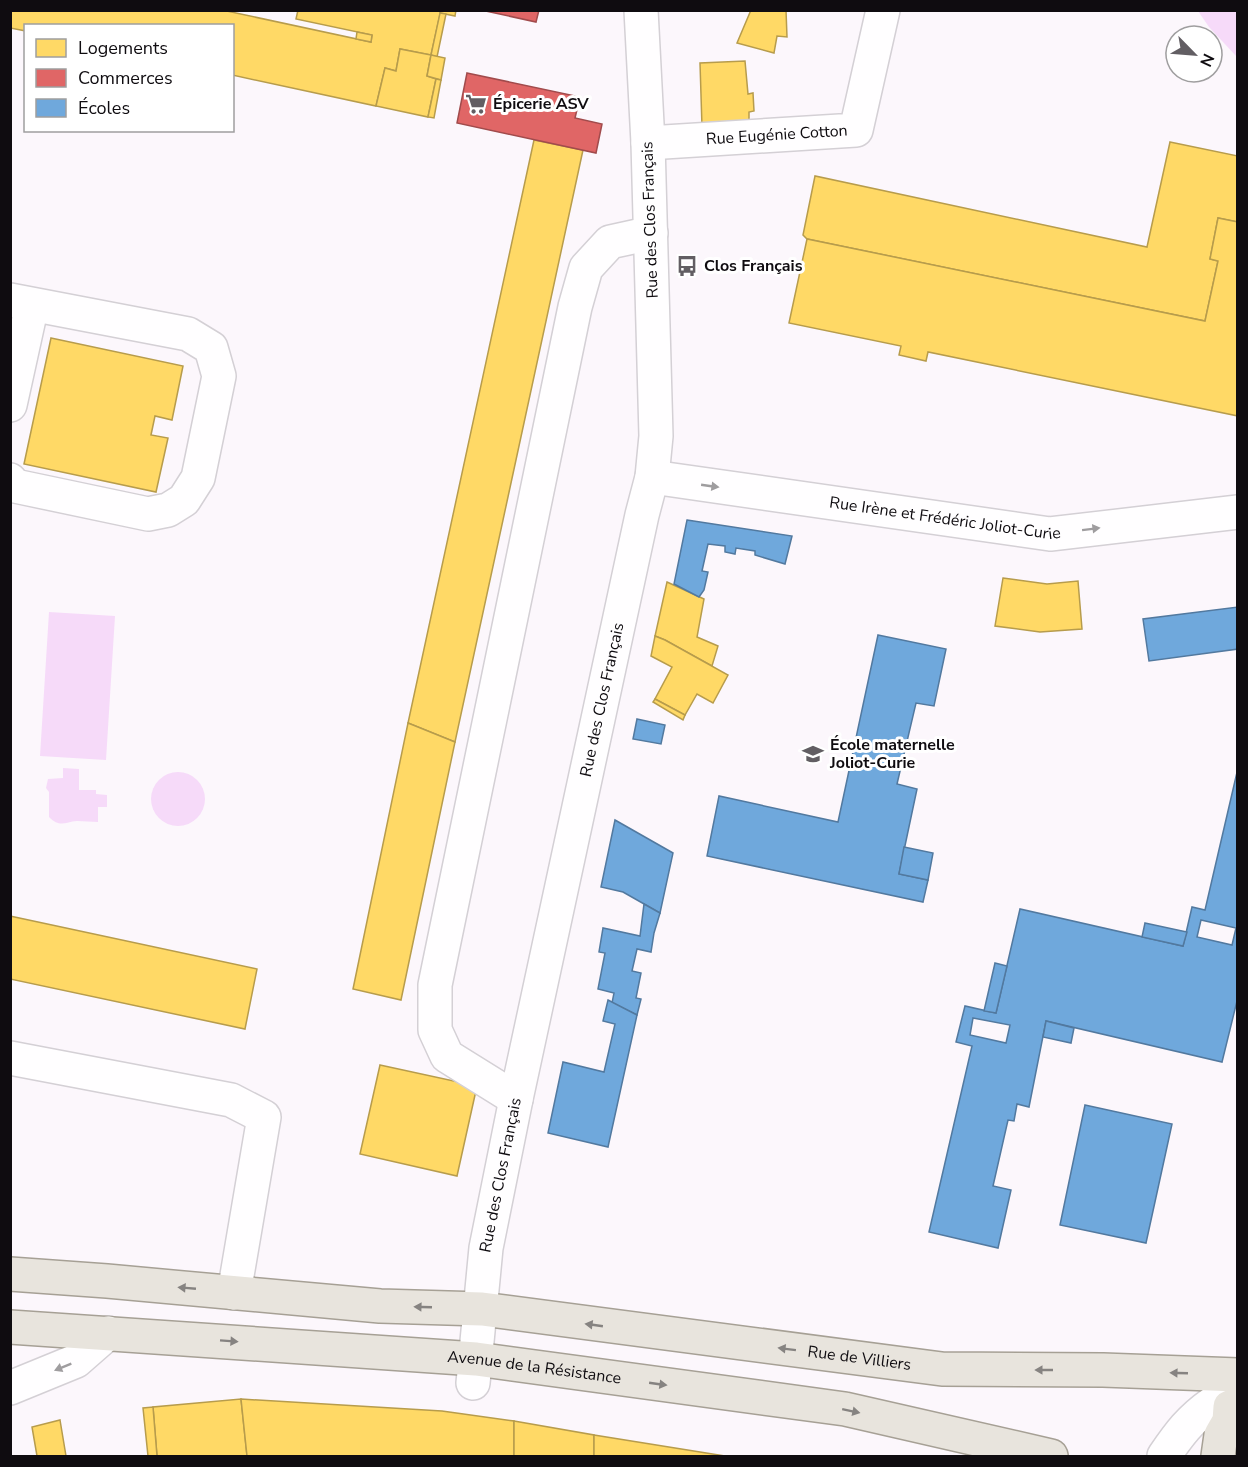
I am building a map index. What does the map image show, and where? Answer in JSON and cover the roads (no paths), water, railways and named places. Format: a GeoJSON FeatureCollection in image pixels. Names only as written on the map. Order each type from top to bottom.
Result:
{"type":"FeatureCollection","features":[{"type":"Feature","properties":{"kind":"main road"},"geometry":{"type":"LineString","coordinates":[[10,1274],[380,1306],[482,1309]]}},
{"type":"Feature","properties":{"kind":"main road","name":"Rue de Villiers"},"geometry":{"type":"LineString","coordinates":[[482,1309],[942,1369],[1103,1370],[1238,1375]]}},
{"type":"Feature","properties":{"kind":"main road","name":"Avenue de la Résistance"},"geometry":{"type":"LineString","coordinates":[[10,1328],[108,1333],[845,1409],[1051,1456]]}},
{"type":"Feature","properties":{"kind":"main road"},"geometry":{"type":"LineString","coordinates":[[1218,1456],[1221,1436],[1234,1406]]}},
{"type":"Feature","properties":{"kind":"street","name":"Rue des Clos Français"},"geometry":{"type":"LineString","coordinates":[[474,1371],[482,1309],[486,1248],[516,1099],[652,477],[656,436],[648,143],[641,10]]}},
{"type":"Feature","properties":{"kind":"street","name":"Rue Eugénie Cotton"},"geometry":{"type":"LineString","coordinates":[[648,143],[856,130],[884,10]]}},
{"type":"Feature","properties":{"kind":"street"},"geometry":{"type":"LineString","coordinates":[[516,1099],[447,1056],[435,1030],[435,985],[573,319],[586,268],[610,242],[651,233]]}},
{"type":"Feature","properties":{"kind":"street"},"geometry":{"type":"LineString","coordinates":[[10,480],[15,486],[148,514],[168,510],[184,500],[198,478],[219,376],[211,348],[188,334],[21,302],[11,400]]}},
{"type":"Feature","properties":{"kind":"street","name":"Rue Irène et Frédéric Joliot-Curie"},"geometry":{"type":"LineString","coordinates":[[652,477],[1050,534],[1238,512]]}},
{"type":"Feature","properties":{"kind":"street"},"geometry":{"type":"LineString","coordinates":[[10,1058],[231,1100],[264,1117],[234,1293]]}},
{"type":"Feature","properties":{"kind":"street"},"geometry":{"type":"LineString","coordinates":[[10,1388],[76,1362],[108,1333]]}},
{"type":"Feature","properties":{"kind":"street"},"geometry":{"type":"LineString","coordinates":[[1164,1456],[1183,1428],[1213,1403],[1234,1406]]}},
{"type":"Feature","properties":{"kind":"place","name":"Épicerie ASV"},"geometry":{"type":"Point","coordinates":[476,104]}},
{"type":"Feature","properties":{"kind":"place","name":"Clos Français"},"geometry":{"type":"Point","coordinates":[687,266]}},
{"type":"Feature","properties":{"kind":"place","name":"École maternelle Joliot-Curie"},"geometry":{"type":"Point","coordinates":[813,754]}}]}
